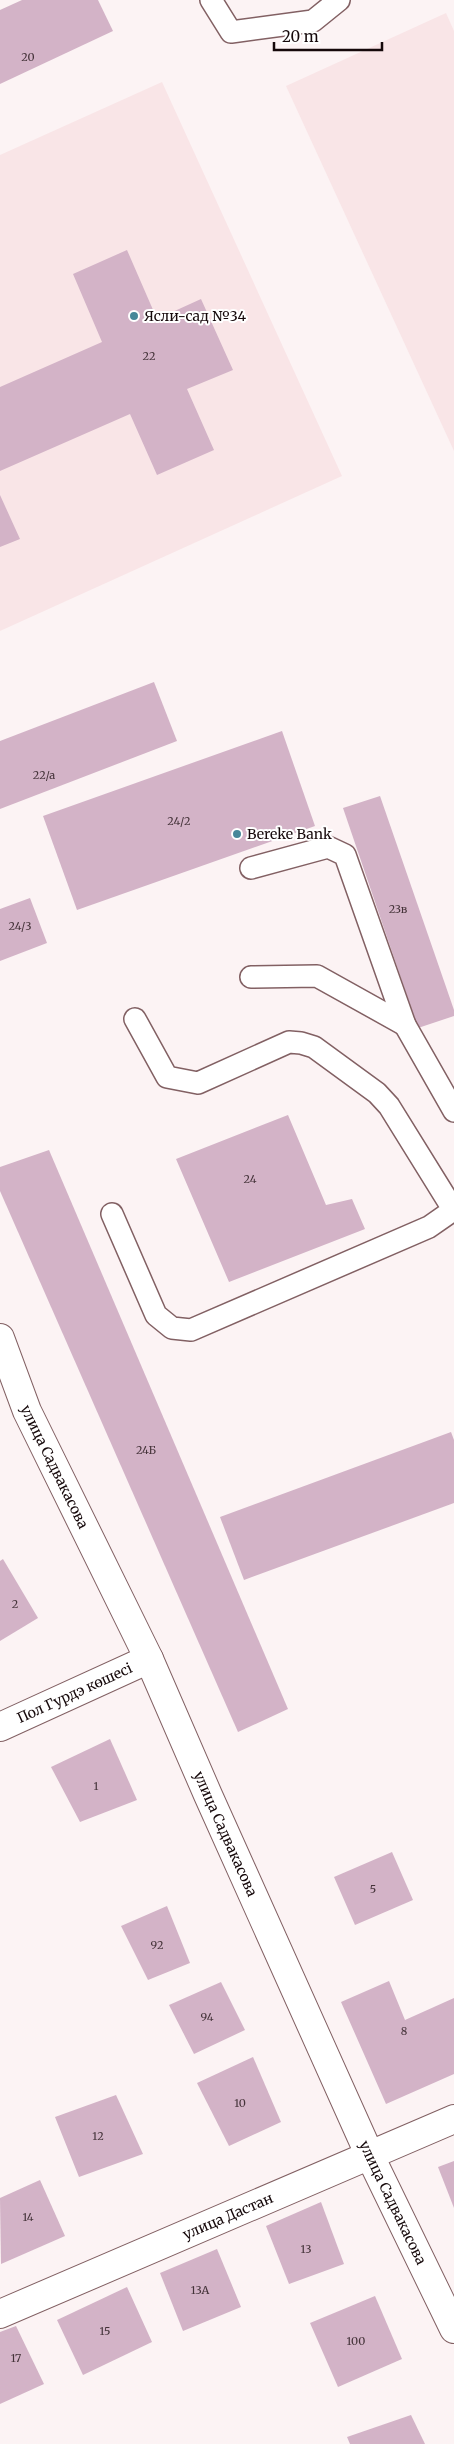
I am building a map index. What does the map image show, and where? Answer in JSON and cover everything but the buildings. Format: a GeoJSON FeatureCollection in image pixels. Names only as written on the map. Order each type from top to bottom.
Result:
{"type":"FeatureCollection","features":[{"type":"Feature","properties":{"kind":"street","name":"улица Садвакасова"},"geometry":{"type":"LineString","coordinates":[[0,1338],[27,1411],[149,1658],[212,1804],[370,2156],[454,2329]]}},
{"type":"Feature","properties":{"kind":"street","name":"Пол Гурдэ көшесі"},"geometry":{"type":"LineString","coordinates":[[0,1727],[149,1658]]}},
{"type":"Feature","properties":{"kind":"street","name":"улица Дастан"},"geometry":{"type":"LineString","coordinates":[[0,2314],[454,2119]]}},
{"type":"Feature","properties":{"kind":"lane"},"geometry":{"type":"LineString","coordinates":[[211,0],[232,32],[313,21],[339,0]]}},
{"type":"Feature","properties":{"kind":"lane"},"geometry":{"type":"LineString","coordinates":[[251,868],[328,847],[345,855],[405,1025],[454,1112]]}},
{"type":"Feature","properties":{"kind":"lane"},"geometry":{"type":"LineString","coordinates":[[251,977],[317,976],[405,1025]]}},
{"type":"Feature","properties":{"kind":"lane"},"geometry":{"type":"LineString","coordinates":[[112,1214],[156,1315],[172,1328],[192,1330],[429,1227],[449,1213],[453,1206],[390,1106],[378,1093],[314,1047],[289,1042],[198,1083],[167,1077],[135,1019]]}},
{"type":"Feature","properties":{"kind":"shaded area"},"geometry":{"type":"Polygon","coordinates":[[[446,13],[454,31],[454,451],[286,86],[446,13]]]}},
{"type":"Feature","properties":{"kind":"shaded area","name":"Ясли-сад №34"},"geometry":{"type":"Polygon","coordinates":[[[162,82],[342,476],[0,631],[0,155],[162,82]]]}},
{"type":"Feature","properties":{"kind":"place","name":"Ясли-сад №34"},"geometry":{"type":"Point","coordinates":[134,316]}},
{"type":"Feature","properties":{"kind":"place","name":"Bereke Bank"},"geometry":{"type":"Point","coordinates":[237,834]}}]}
